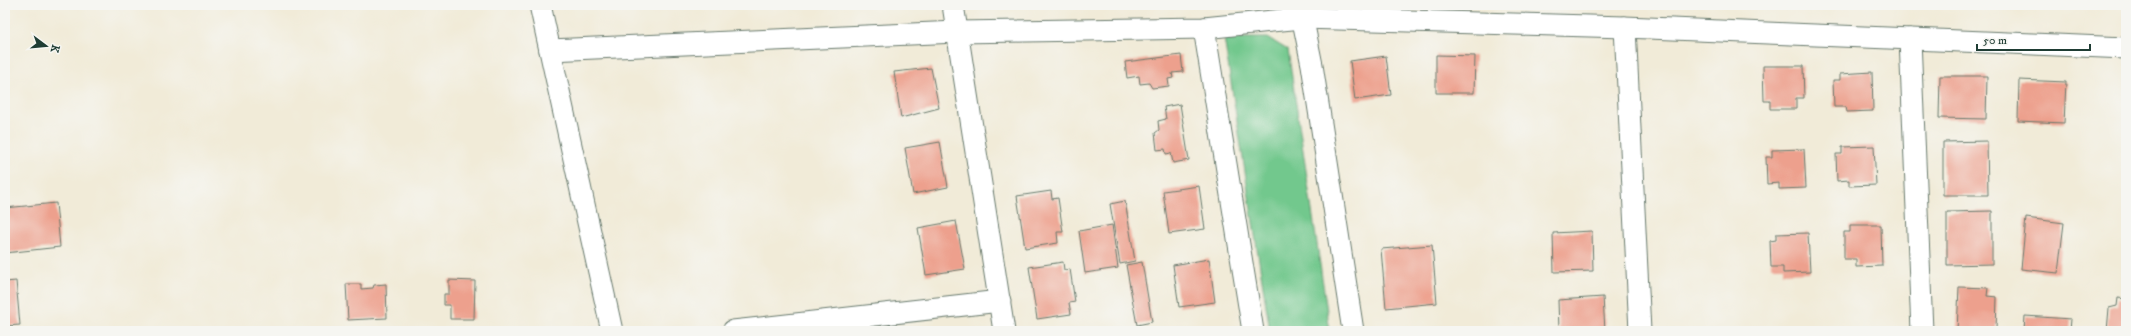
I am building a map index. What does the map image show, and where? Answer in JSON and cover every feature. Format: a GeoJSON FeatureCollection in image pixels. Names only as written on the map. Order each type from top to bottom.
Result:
{"type":"FeatureCollection","features":[{"type":"Feature","properties":{"kind":"street"},"geometry":{"type":"LineString","coordinates":[[540,5],[612,331]]}},
{"type":"Feature","properties":{"kind":"street"},"geometry":{"type":"LineString","coordinates":[[953,5],[1004,331]]}},
{"type":"Feature","properties":{"kind":"street"},"geometry":{"type":"LineString","coordinates":[[550,50],[957,32],[1204,28],[1301,12],[2126,48]]}},
{"type":"Feature","properties":{"kind":"street"},"geometry":{"type":"LineString","coordinates":[[1301,12],[1312,66],[1354,331]]}},
{"type":"Feature","properties":{"kind":"street"},"geometry":{"type":"LineString","coordinates":[[1625,27],[1640,331]]}},
{"type":"Feature","properties":{"kind":"street"},"geometry":{"type":"LineString","coordinates":[[1204,28],[1253,331]]}},
{"type":"Feature","properties":{"kind":"street"},"geometry":{"type":"LineString","coordinates":[[1910,39],[1922,331]]}},
{"type":"Feature","properties":{"kind":"street"},"geometry":{"type":"LineString","coordinates":[[733,331],[1000,301]]}},
{"type":"Feature","properties":{"kind":"green space"},"geometry":{"type":"Polygon","coordinates":[[[1224,38],[1268,38],[1288,50],[1330,331],[1270,331],[1224,38]]]}},
{"type":"Feature","properties":{"kind":"building"},"geometry":{"type":"Polygon","coordinates":[[[1181,55],[1183,72],[1172,73],[1173,78],[1168,79],[1169,86],[1152,88],[1149,83],[1140,84],[1139,76],[1127,78],[1125,62],[1181,55]]]}},
{"type":"Feature","properties":{"kind":"building"},"geometry":{"type":"Polygon","coordinates":[[[1436,55],[1475,56],[1474,93],[1436,93],[1436,55]]]}},
{"type":"Feature","properties":{"kind":"building"},"geometry":{"type":"Polygon","coordinates":[[[1386,56],[1391,95],[1355,100],[1350,61],[1386,56]]]}},
{"type":"Feature","properties":{"kind":"building"},"geometry":{"type":"Polygon","coordinates":[[[1763,66],[1803,66],[1804,98],[1796,98],[1796,109],[1770,109],[1770,101],[1764,101],[1763,66]]]}},
{"type":"Feature","properties":{"kind":"building"},"geometry":{"type":"Polygon","coordinates":[[[931,68],[939,108],[901,118],[894,72],[931,68]]]}},
{"type":"Feature","properties":{"kind":"building"},"geometry":{"type":"Polygon","coordinates":[[[1872,72],[1873,111],[1847,112],[1846,107],[1834,107],[1833,80],[1840,80],[1840,74],[1872,72]]]}},
{"type":"Feature","properties":{"kind":"building"},"geometry":{"type":"Polygon","coordinates":[[[1940,76],[1987,76],[1986,119],[1939,118],[1940,76]]]}},
{"type":"Feature","properties":{"kind":"building"},"geometry":{"type":"Polygon","coordinates":[[[2019,80],[2066,82],[2064,123],[2018,121],[2019,80]]]}},
{"type":"Feature","properties":{"kind":"building"},"geometry":{"type":"Polygon","coordinates":[[[1180,104],[1189,160],[1173,163],[1171,153],[1166,154],[1165,149],[1157,150],[1155,133],[1159,130],[1158,121],[1166,119],[1164,107],[1180,104]]]}},
{"type":"Feature","properties":{"kind":"building"},"geometry":{"type":"Polygon","coordinates":[[[1987,141],[1988,195],[1943,195],[1943,142],[1987,141]]]}},
{"type":"Feature","properties":{"kind":"building"},"geometry":{"type":"Polygon","coordinates":[[[940,142],[948,187],[913,194],[905,148],[940,142]]]}},
{"type":"Feature","properties":{"kind":"building"},"geometry":{"type":"Polygon","coordinates":[[[1874,146],[1876,185],[1849,186],[1849,180],[1837,181],[1836,154],[1842,154],[1842,147],[1874,146]]]}},
{"type":"Feature","properties":{"kind":"building"},"geometry":{"type":"Polygon","coordinates":[[[1804,149],[1806,188],[1779,189],[1779,183],[1767,184],[1766,157],[1772,157],[1772,150],[1804,149]]]}},
{"type":"Feature","properties":{"kind":"building"},"geometry":{"type":"Polygon","coordinates":[[[1199,186],[1205,229],[1169,234],[1163,191],[1199,186]]]}},
{"type":"Feature","properties":{"kind":"building"},"geometry":{"type":"Polygon","coordinates":[[[1051,191],[1052,199],[1058,198],[1063,232],[1057,232],[1058,243],[1025,248],[1017,196],[1051,191]]]}},
{"type":"Feature","properties":{"kind":"building"},"geometry":{"type":"Polygon","coordinates":[[[1125,201],[1135,261],[1120,264],[1110,204],[1125,201]]]}},
{"type":"Feature","properties":{"kind":"building"},"geometry":{"type":"Polygon","coordinates":[[[56,203],[60,247],[5,253],[5,208],[56,203]]]}},
{"type":"Feature","properties":{"kind":"building"},"geometry":{"type":"Polygon","coordinates":[[[1992,211],[1992,264],[1947,265],[1947,212],[1992,211]]]}},
{"type":"Feature","properties":{"kind":"building"},"geometry":{"type":"Polygon","coordinates":[[[2026,218],[2064,223],[2058,273],[2021,269],[2026,218]]]}},
{"type":"Feature","properties":{"kind":"building"},"geometry":{"type":"Polygon","coordinates":[[[956,221],[965,269],[926,275],[918,228],[956,221]]]}},
{"type":"Feature","properties":{"kind":"building"},"geometry":{"type":"Polygon","coordinates":[[[1112,225],[1118,268],[1085,273],[1079,231],[1112,225]]]}},
{"type":"Feature","properties":{"kind":"building"},"geometry":{"type":"Polygon","coordinates":[[[1850,225],[1881,225],[1882,266],[1856,267],[1856,259],[1844,259],[1844,232],[1850,232],[1850,225]]]}},
{"type":"Feature","properties":{"kind":"building"},"geometry":{"type":"Polygon","coordinates":[[[1592,231],[1593,271],[1554,272],[1553,233],[1592,231]]]}},
{"type":"Feature","properties":{"kind":"building"},"geometry":{"type":"Polygon","coordinates":[[[1808,233],[1810,272],[1783,273],[1783,267],[1771,267],[1770,241],[1776,240],[1776,234],[1808,233]]]}},
{"type":"Feature","properties":{"kind":"building"},"geometry":{"type":"Polygon","coordinates":[[[1432,245],[1437,303],[1386,308],[1381,249],[1432,245]]]}},
{"type":"Feature","properties":{"kind":"building"},"geometry":{"type":"Polygon","coordinates":[[[1209,259],[1215,302],[1179,307],[1173,265],[1209,259]]]}},
{"type":"Feature","properties":{"kind":"building"},"geometry":{"type":"Polygon","coordinates":[[[1063,262],[1064,270],[1070,269],[1075,302],[1069,303],[1071,314],[1037,319],[1029,267],[1063,262]]]}},
{"type":"Feature","properties":{"kind":"building"},"geometry":{"type":"Polygon","coordinates":[[[1142,262],[1152,322],[1137,325],[1126,265],[1142,262]]]}},
{"type":"Feature","properties":{"kind":"building"},"geometry":{"type":"Polygon","coordinates":[[[449,280],[475,281],[474,319],[450,319],[450,305],[444,305],[444,294],[449,294],[449,280]]]}},
{"type":"Feature","properties":{"kind":"building"},"geometry":{"type":"Polygon","coordinates":[[[16,281],[20,325],[5,326],[5,282],[16,281]]]}},
{"type":"Feature","properties":{"kind":"building"},"geometry":{"type":"Polygon","coordinates":[[[346,284],[361,284],[361,289],[373,288],[374,285],[386,284],[387,318],[348,320],[346,284]]]}},
{"type":"Feature","properties":{"kind":"building"},"geometry":{"type":"Polygon","coordinates":[[[1959,287],[1988,288],[1987,296],[1997,297],[1996,330],[1957,331],[1959,287]]]}},
{"type":"Feature","properties":{"kind":"building"},"geometry":{"type":"Polygon","coordinates":[[[1603,297],[1605,331],[1559,331],[1558,300],[1603,297]]]}},
{"type":"Feature","properties":{"kind":"building"},"geometry":{"type":"Polygon","coordinates":[[[2118,298],[2126,299],[2126,331],[2107,331],[2109,308],[2117,306],[2118,298]]]}},
{"type":"Feature","properties":{"kind":"building"},"geometry":{"type":"Polygon","coordinates":[[[2025,316],[2071,319],[2070,331],[2024,331],[2025,316]]]}}]}
